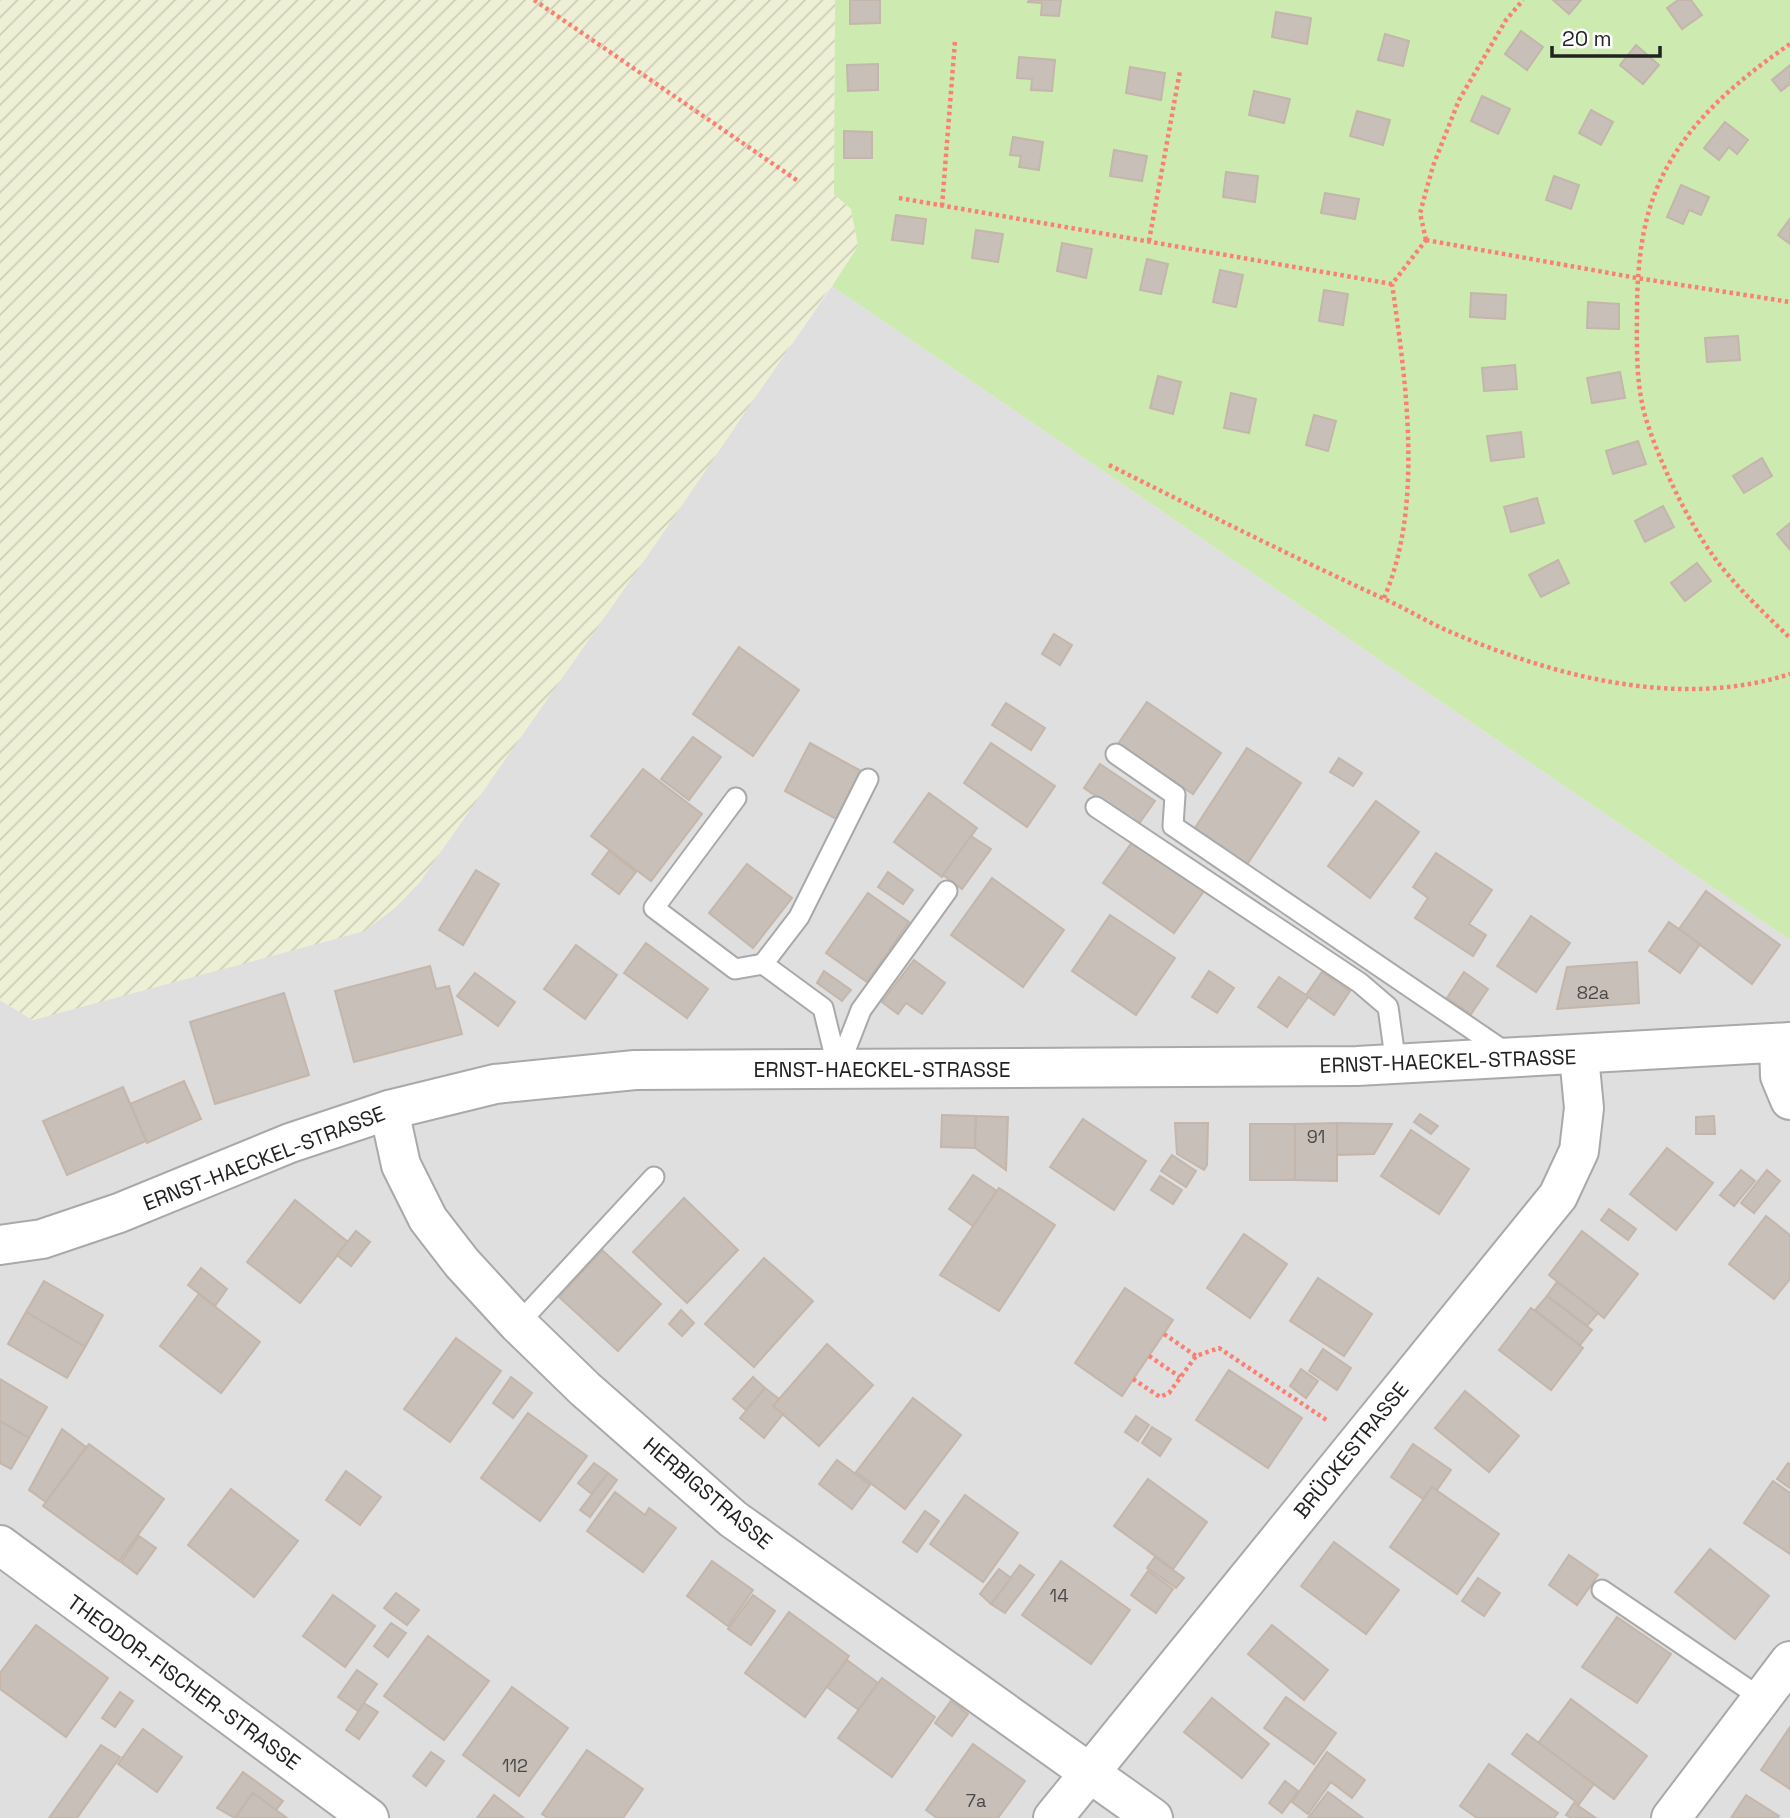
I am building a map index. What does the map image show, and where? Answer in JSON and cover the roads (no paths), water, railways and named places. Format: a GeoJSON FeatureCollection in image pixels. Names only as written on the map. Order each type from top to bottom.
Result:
{"type":"FeatureCollection","features":[{"type":"Feature","properties":{"kind":"street","name":"ERNST-HAECKEL-STRASSE"},"geometry":{"type":"LineString","coordinates":[[0,1245],[42,1239],[119,1213],[290,1143],[389,1110],[495,1084],[635,1070],[1396,1065],[1785,1042]]}},
{"type":"Feature","properties":{"kind":"street"},"geometry":{"type":"LineString","coordinates":[[1785,1042],[1780,1076],[1790,1100]]}},
{"type":"Feature","properties":{"kind":"street","name":"BRÜCKESTRASSE"},"geometry":{"type":"LineString","coordinates":[[1053,1818],[1558,1196],[1579,1151],[1584,1108],[1579,1056]]}},
{"type":"Feature","properties":{"kind":"street","name":"HERBIGSTRASSE"},"geometry":{"type":"LineString","coordinates":[[389,1110],[401,1165],[428,1219],[462,1263],[518,1324],[585,1389],[733,1519],[1153,1818]]}},
{"type":"Feature","properties":{"kind":"street","name":"THEODOR-FISCHER-STRASSE"},"geometry":{"type":"LineString","coordinates":[[0,1545],[369,1818]]}},
{"type":"Feature","properties":{"kind":"street"},"geometry":{"type":"LineString","coordinates":[[1671,1818],[1790,1661]]}},
{"type":"Feature","properties":{"kind":"lane"},"geometry":{"type":"LineString","coordinates":[[1116,754],[1175,795],[1173,826],[1516,1059]]}},
{"type":"Feature","properties":{"kind":"lane"},"geometry":{"type":"LineString","coordinates":[[736,798],[654,908],[735,969],[763,964],[799,917],[868,779]]}},
{"type":"Feature","properties":{"kind":"lane"},"geometry":{"type":"LineString","coordinates":[[1096,807],[1360,983],[1388,1007],[1396,1065]]}},
{"type":"Feature","properties":{"kind":"lane"},"geometry":{"type":"LineString","coordinates":[[838,1069],[861,1010],[947,891]]}},
{"type":"Feature","properties":{"kind":"lane"},"geometry":{"type":"LineString","coordinates":[[763,964],[823,1008],[838,1069]]}},
{"type":"Feature","properties":{"kind":"lane"},"geometry":{"type":"LineString","coordinates":[[518,1324],[654,1177]]}},
{"type":"Feature","properties":{"kind":"lane"},"geometry":{"type":"LineString","coordinates":[[1602,1590],[1761,1698]]}}]}
